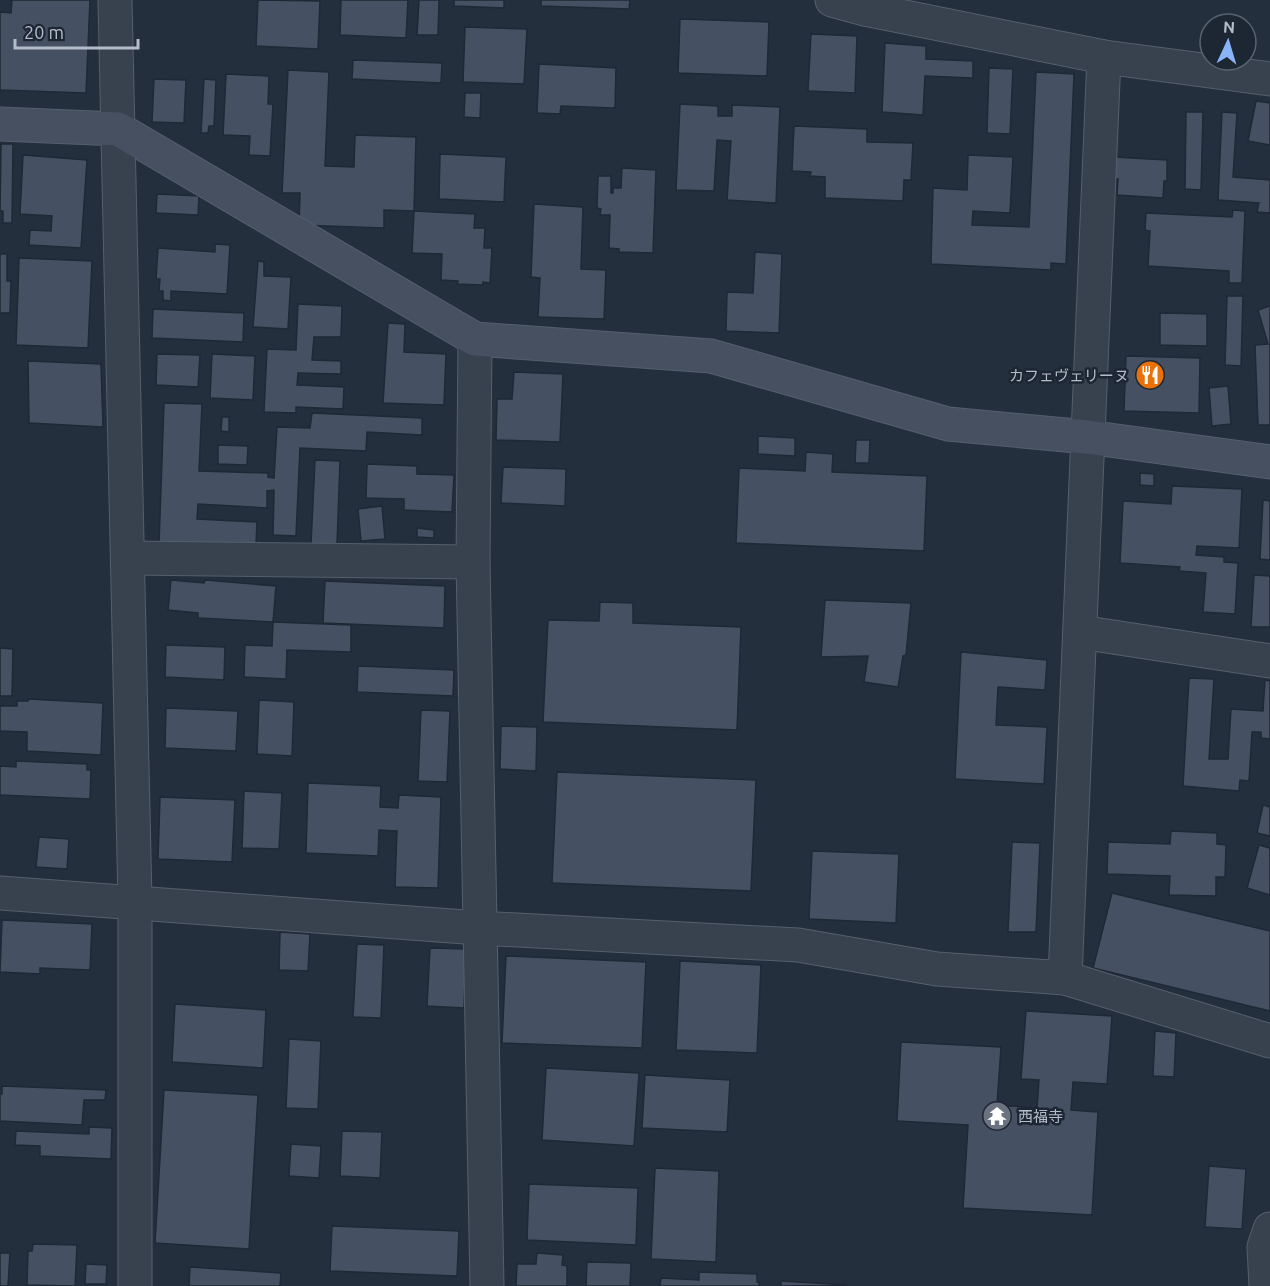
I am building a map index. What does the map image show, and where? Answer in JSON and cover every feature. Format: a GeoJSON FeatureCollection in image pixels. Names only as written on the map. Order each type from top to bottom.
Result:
{"type":"FeatureCollection","features":[{"type":"Feature","properties":{"kind":"street"},"geometry":{"type":"LineString","coordinates":[[115,0],[135,902],[135,1286]]}},
{"type":"Feature","properties":{"kind":"street"},"geometry":{"type":"LineString","coordinates":[[831,0],[866,4],[1104,57],[1270,79]]}},
{"type":"Feature","properties":{"kind":"street"},"geometry":{"type":"LineString","coordinates":[[1065,978],[1104,57]]}},
{"type":"Feature","properties":{"kind":"street"},"geometry":{"type":"LineString","coordinates":[[0,124],[118,129],[475,339],[711,356],[948,424],[1087,437],[1270,462]]}},
{"type":"Feature","properties":{"kind":"street"},"geometry":{"type":"LineString","coordinates":[[475,339],[473,562],[487,1286]]}},
{"type":"Feature","properties":{"kind":"street"},"geometry":{"type":"LineString","coordinates":[[128,558],[473,562]]}},
{"type":"Feature","properties":{"kind":"street"},"geometry":{"type":"LineString","coordinates":[[1080,632],[1270,661]]}},
{"type":"Feature","properties":{"kind":"street"},"geometry":{"type":"LineString","coordinates":[[0,893],[480,928],[798,945],[937,969],[1065,978],[1270,1041]]}},
{"type":"Feature","properties":{"kind":"street"},"geometry":{"type":"LineString","coordinates":[[1266,1286],[1264,1247],[1270,1229]]}},
{"type":"Feature","properties":{"kind":"building"},"geometry":{"type":"Polygon","coordinates":[[[12,0],[90,0],[86,93],[0,90],[0,12],[11,13],[12,0]]]}},
{"type":"Feature","properties":{"kind":"building"},"geometry":{"type":"Polygon","coordinates":[[[258,0],[320,1],[318,49],[256,46],[258,0]]]}},
{"type":"Feature","properties":{"kind":"building"},"geometry":{"type":"Polygon","coordinates":[[[341,0],[408,0],[406,38],[340,35],[341,0]]]}},
{"type":"Feature","properties":{"kind":"building"},"geometry":{"type":"Polygon","coordinates":[[[419,0],[439,0],[438,35],[417,35],[419,0]]]}},
{"type":"Feature","properties":{"kind":"building"},"geometry":{"type":"Polygon","coordinates":[[[454,0],[504,0],[504,8],[454,6],[454,0]]]}},
{"type":"Feature","properties":{"kind":"building"},"geometry":{"type":"Polygon","coordinates":[[[541,0],[630,0],[629,9],[541,6],[541,0]]]}},
{"type":"Feature","properties":{"kind":"building"},"geometry":{"type":"Polygon","coordinates":[[[680,19],[769,22],[767,76],[678,73],[680,19]]]}},
{"type":"Feature","properties":{"kind":"building"},"geometry":{"type":"Polygon","coordinates":[[[465,27],[527,29],[524,84],[463,82],[465,27]]]}},
{"type":"Feature","properties":{"kind":"building"},"geometry":{"type":"Polygon","coordinates":[[[811,34],[857,36],[855,93],[808,91],[811,34]]]}},
{"type":"Feature","properties":{"kind":"building"},"geometry":{"type":"Polygon","coordinates":[[[885,43],[926,46],[926,59],[973,61],[973,78],[925,76],[923,115],[882,112],[885,43]]]}},
{"type":"Feature","properties":{"kind":"building"},"geometry":{"type":"Polygon","coordinates":[[[353,60],[442,63],[441,83],[352,79],[353,60]]]}},
{"type":"Feature","properties":{"kind":"building"},"geometry":{"type":"Polygon","coordinates":[[[539,64],[616,68],[615,108],[561,106],[560,114],[537,113],[539,64]]]}},
{"type":"Feature","properties":{"kind":"building"},"geometry":{"type":"Polygon","coordinates":[[[989,68],[1013,69],[1010,134],[987,133],[989,68]]]}},
{"type":"Feature","properties":{"kind":"building"},"geometry":{"type":"Polygon","coordinates":[[[288,70],[329,72],[325,166],[354,167],[355,135],[416,137],[414,211],[384,210],[384,228],[299,225],[300,193],[282,193],[288,70]]]}},
{"type":"Feature","properties":{"kind":"building"},"geometry":{"type":"Polygon","coordinates":[[[1036,72],[1074,74],[1066,264],[1051,263],[1051,270],[931,264],[933,188],[967,190],[968,155],[1013,157],[1010,213],[973,211],[972,225],[1029,227],[1036,72]]]}},
{"type":"Feature","properties":{"kind":"building"},"geometry":{"type":"Polygon","coordinates":[[[226,74],[269,76],[268,104],[273,104],[270,156],[249,155],[250,136],[223,135],[226,74]]]}},
{"type":"Feature","properties":{"kind":"building"},"geometry":{"type":"Polygon","coordinates":[[[154,79],[186,80],[184,123],[152,122],[154,79]]]}},
{"type":"Feature","properties":{"kind":"building"},"geometry":{"type":"Polygon","coordinates":[[[204,79],[216,80],[214,126],[209,126],[208,133],[201,133],[204,79]]]}},
{"type":"Feature","properties":{"kind":"building"},"geometry":{"type":"Polygon","coordinates":[[[465,93],[481,93],[480,118],[464,117],[465,93]]]}},
{"type":"Feature","properties":{"kind":"building"},"geometry":{"type":"Polygon","coordinates":[[[1256,101],[1270,103],[1270,145],[1248,141],[1256,101]]]}},
{"type":"Feature","properties":{"kind":"building"},"geometry":{"type":"Polygon","coordinates":[[[680,104],[718,106],[718,116],[732,116],[732,105],[780,107],[776,203],[727,200],[731,141],[717,140],[714,191],[676,190],[680,104]]]}},
{"type":"Feature","properties":{"kind":"building"},"geometry":{"type":"Polygon","coordinates":[[[1186,112],[1203,112],[1201,190],[1185,189],[1186,112]]]}},
{"type":"Feature","properties":{"kind":"building"},"geometry":{"type":"Polygon","coordinates":[[[1222,112],[1237,113],[1233,177],[1270,180],[1270,213],[1257,212],[1259,203],[1218,200],[1222,112]]]}},
{"type":"Feature","properties":{"kind":"building"},"geometry":{"type":"Polygon","coordinates":[[[794,126],[867,129],[867,142],[913,143],[911,180],[904,180],[903,201],[825,198],[825,177],[810,176],[811,172],[792,171],[794,126]]]}},
{"type":"Feature","properties":{"kind":"building"},"geometry":{"type":"Polygon","coordinates":[[[1,144],[13,144],[12,223],[3,223],[3,211],[0,211],[1,144]]]}},
{"type":"Feature","properties":{"kind":"building"},"geometry":{"type":"Polygon","coordinates":[[[440,154],[506,157],[504,202],[439,199],[440,154]]]}},
{"type":"Feature","properties":{"kind":"building"},"geometry":{"type":"Polygon","coordinates":[[[23,155],[87,160],[81,248],[29,245],[30,230],[51,231],[52,216],[20,214],[23,155]]]}},
{"type":"Feature","properties":{"kind":"building"},"geometry":{"type":"Polygon","coordinates":[[[1113,157],[1167,160],[1167,181],[1164,181],[1163,198],[1117,195],[1118,179],[1111,179],[1113,157]]]}},
{"type":"Feature","properties":{"kind":"building"},"geometry":{"type":"Polygon","coordinates":[[[622,168],[656,170],[653,253],[619,252],[619,249],[609,248],[610,215],[600,215],[601,209],[597,208],[598,176],[611,176],[611,193],[613,193],[613,188],[621,188],[622,168]]]}},
{"type":"Feature","properties":{"kind":"building"},"geometry":{"type":"Polygon","coordinates":[[[157,194],[199,196],[198,215],[156,213],[157,194]]]}},
{"type":"Feature","properties":{"kind":"building"},"geometry":{"type":"Polygon","coordinates":[[[534,204],[583,207],[581,269],[606,270],[604,319],[538,317],[540,278],[531,277],[534,204]]]}},
{"type":"Feature","properties":{"kind":"building"},"geometry":{"type":"Polygon","coordinates":[[[1233,210],[1245,211],[1242,283],[1229,283],[1229,271],[1148,266],[1150,231],[1145,230],[1146,213],[1232,217],[1233,210]]]}},
{"type":"Feature","properties":{"kind":"building"},"geometry":{"type":"Polygon","coordinates":[[[414,211],[475,214],[474,228],[485,228],[484,248],[492,248],[490,283],[457,284],[458,281],[441,280],[442,254],[412,253],[414,211]]]}},
{"type":"Feature","properties":{"kind":"building"},"geometry":{"type":"Polygon","coordinates":[[[215,244],[230,245],[227,294],[171,291],[171,301],[163,300],[163,291],[159,291],[160,279],[156,279],[158,248],[215,252],[215,244]]]}},
{"type":"Feature","properties":{"kind":"building"},"geometry":{"type":"Polygon","coordinates":[[[755,252],[782,254],[779,333],[726,331],[727,292],[753,293],[755,252]]]}},
{"type":"Feature","properties":{"kind":"building"},"geometry":{"type":"Polygon","coordinates":[[[0,254],[7,254],[7,281],[11,281],[10,313],[0,313],[0,254]]]}},
{"type":"Feature","properties":{"kind":"building"},"geometry":{"type":"Polygon","coordinates":[[[19,258],[92,261],[88,348],[16,345],[19,258]]]}},
{"type":"Feature","properties":{"kind":"building"},"geometry":{"type":"Polygon","coordinates":[[[258,261],[264,262],[264,276],[291,277],[288,329],[253,327],[258,261]]]}},
{"type":"Feature","properties":{"kind":"building"},"geometry":{"type":"Polygon","coordinates":[[[1227,296],[1243,296],[1241,366],[1225,365],[1227,296]]]}},
{"type":"Feature","properties":{"kind":"building"},"geometry":{"type":"Polygon","coordinates":[[[298,304],[342,306],[341,337],[314,337],[312,360],[341,361],[341,374],[298,373],[297,385],[344,387],[343,409],[296,407],[296,413],[264,412],[267,349],[296,350],[298,304]]]}},
{"type":"Feature","properties":{"kind":"building"},"geometry":{"type":"Polygon","coordinates":[[[1270,306],[1270,425],[1258,425],[1255,345],[1268,344],[1258,310],[1270,306]]]}},
{"type":"Feature","properties":{"kind":"building"},"geometry":{"type":"Polygon","coordinates":[[[153,309],[244,313],[243,342],[152,338],[153,309]]]}},
{"type":"Feature","properties":{"kind":"building"},"geometry":{"type":"Polygon","coordinates":[[[1160,313],[1207,314],[1207,346],[1160,345],[1160,313]]]}},
{"type":"Feature","properties":{"kind":"building"},"geometry":{"type":"Polygon","coordinates":[[[388,323],[405,324],[404,352],[446,354],[444,405],[383,403],[388,323]]]}},
{"type":"Feature","properties":{"kind":"building"},"geometry":{"type":"Polygon","coordinates":[[[157,354],[200,355],[198,387],[156,385],[157,354]]]}},
{"type":"Feature","properties":{"kind":"building"},"geometry":{"type":"Polygon","coordinates":[[[212,354],[255,356],[253,400],[210,398],[212,354]]]}},
{"type":"Feature","properties":{"kind":"building"},"geometry":{"type":"Polygon","coordinates":[[[1126,356],[1200,358],[1199,413],[1124,411],[1126,356]]]}},
{"type":"Feature","properties":{"kind":"building"},"geometry":{"type":"Polygon","coordinates":[[[28,361],[101,364],[103,427],[29,423],[28,361]]]}},
{"type":"Feature","properties":{"kind":"building"},"geometry":{"type":"Polygon","coordinates":[[[514,372],[563,374],[560,442],[496,440],[497,399],[512,399],[514,372]]]}},
{"type":"Feature","properties":{"kind":"building"},"geometry":{"type":"Polygon","coordinates":[[[1228,386],[1231,424],[1212,426],[1209,388],[1228,386]]]}},
{"type":"Feature","properties":{"kind":"building"},"geometry":{"type":"Polygon","coordinates":[[[164,403],[202,404],[199,471],[268,473],[268,477],[274,478],[277,427],[310,428],[312,413],[422,418],[422,435],[367,432],[366,451],[300,448],[296,536],[273,535],[274,490],[267,491],[267,508],[198,504],[197,519],[257,522],[256,545],[159,544],[164,403]]]}},
{"type":"Feature","properties":{"kind":"building"},"geometry":{"type":"Polygon","coordinates":[[[222,417],[229,417],[229,432],[221,431],[222,417]]]}},
{"type":"Feature","properties":{"kind":"building"},"geometry":{"type":"Polygon","coordinates":[[[758,436],[795,438],[795,456],[758,454],[758,436]]]}},
{"type":"Feature","properties":{"kind":"building"},"geometry":{"type":"Polygon","coordinates":[[[856,440],[870,440],[869,463],[855,463],[856,440]]]}},
{"type":"Feature","properties":{"kind":"building"},"geometry":{"type":"Polygon","coordinates":[[[218,445],[248,446],[247,465],[218,464],[218,445]]]}},
{"type":"Feature","properties":{"kind":"building"},"geometry":{"type":"Polygon","coordinates":[[[806,452],[833,454],[832,472],[927,476],[924,551],[736,543],[739,468],[805,471],[806,452]]]}},
{"type":"Feature","properties":{"kind":"building"},"geometry":{"type":"Polygon","coordinates":[[[315,460],[340,461],[337,545],[311,544],[315,460]]]}},
{"type":"Feature","properties":{"kind":"building"},"geometry":{"type":"Polygon","coordinates":[[[367,464],[417,466],[417,474],[454,475],[452,512],[404,510],[404,499],[366,498],[367,464]]]}},
{"type":"Feature","properties":{"kind":"building"},"geometry":{"type":"Polygon","coordinates":[[[503,467],[566,469],[565,506],[501,503],[503,467]]]}},
{"type":"Feature","properties":{"kind":"building"},"geometry":{"type":"Polygon","coordinates":[[[1140,473],[1154,474],[1154,486],[1140,485],[1140,473]]]}},
{"type":"Feature","properties":{"kind":"building"},"geometry":{"type":"Polygon","coordinates":[[[1172,486],[1242,489],[1239,548],[1197,546],[1196,555],[1224,557],[1224,562],[1238,563],[1235,614],[1203,612],[1206,573],[1179,571],[1180,567],[1120,563],[1123,501],[1171,504],[1172,486]]]}},
{"type":"Feature","properties":{"kind":"building"},"geometry":{"type":"Polygon","coordinates":[[[1263,500],[1270,501],[1270,560],[1260,559],[1263,500]]]}},
{"type":"Feature","properties":{"kind":"building"},"geometry":{"type":"Polygon","coordinates":[[[382,506],[385,539],[361,541],[358,509],[382,506]]]}},
{"type":"Feature","properties":{"kind":"building"},"geometry":{"type":"Polygon","coordinates":[[[417,528],[434,530],[434,538],[417,537],[417,528]]]}},
{"type":"Feature","properties":{"kind":"building"},"geometry":{"type":"Polygon","coordinates":[[[1254,575],[1270,576],[1270,627],[1251,627],[1254,575]]]}},
{"type":"Feature","properties":{"kind":"building"},"geometry":{"type":"Polygon","coordinates":[[[171,580],[204,583],[205,580],[276,586],[273,622],[198,618],[198,613],[168,610],[171,580]]]}},
{"type":"Feature","properties":{"kind":"building"},"geometry":{"type":"Polygon","coordinates":[[[325,581],[445,586],[444,628],[323,623],[325,581]]]}},
{"type":"Feature","properties":{"kind":"building"},"geometry":{"type":"Polygon","coordinates":[[[825,600],[911,603],[906,655],[903,656],[898,687],[864,682],[868,656],[821,657],[825,600]]]}},
{"type":"Feature","properties":{"kind":"building"},"geometry":{"type":"Polygon","coordinates":[[[600,602],[633,603],[633,623],[741,627],[737,730],[543,722],[548,620],[599,621],[600,602]]]}},
{"type":"Feature","properties":{"kind":"building"},"geometry":{"type":"Polygon","coordinates":[[[273,622],[351,625],[351,652],[287,650],[286,679],[244,677],[245,645],[272,646],[273,622]]]}},
{"type":"Feature","properties":{"kind":"building"},"geometry":{"type":"Polygon","coordinates":[[[166,645],[225,647],[224,680],[165,677],[166,645]]]}},
{"type":"Feature","properties":{"kind":"building"},"geometry":{"type":"Polygon","coordinates":[[[0,648],[13,649],[12,696],[0,696],[0,648]]]}},
{"type":"Feature","properties":{"kind":"building"},"geometry":{"type":"Polygon","coordinates":[[[961,652],[1047,660],[1045,690],[998,687],[996,725],[1047,727],[1044,784],[955,779],[961,652]]]}},
{"type":"Feature","properties":{"kind":"building"},"geometry":{"type":"Polygon","coordinates":[[[358,666],[454,670],[453,696],[357,692],[358,666]]]}},
{"type":"Feature","properties":{"kind":"building"},"geometry":{"type":"Polygon","coordinates":[[[1189,678],[1214,679],[1209,759],[1228,759],[1231,709],[1263,711],[1265,680],[1270,681],[1270,739],[1261,738],[1261,732],[1252,732],[1249,781],[1240,780],[1239,791],[1183,786],[1189,678]]]}},
{"type":"Feature","properties":{"kind":"building"},"geometry":{"type":"Polygon","coordinates":[[[28,699],[103,703],[101,755],[27,751],[27,732],[0,731],[0,706],[17,706],[17,701],[28,701],[28,699]]]}},
{"type":"Feature","properties":{"kind":"building"},"geometry":{"type":"Polygon","coordinates":[[[259,700],[294,702],[292,756],[257,754],[259,700]]]}},
{"type":"Feature","properties":{"kind":"building"},"geometry":{"type":"Polygon","coordinates":[[[166,708],[238,711],[236,751],[165,748],[166,708]]]}},
{"type":"Feature","properties":{"kind":"building"},"geometry":{"type":"Polygon","coordinates":[[[421,710],[450,711],[447,782],[418,781],[421,710]]]}},
{"type":"Feature","properties":{"kind":"building"},"geometry":{"type":"Polygon","coordinates":[[[501,726],[537,727],[536,771],[500,769],[501,726]]]}},
{"type":"Feature","properties":{"kind":"building"},"geometry":{"type":"Polygon","coordinates":[[[16,761],[87,764],[87,770],[91,770],[90,799],[0,795],[0,766],[16,767],[16,761]]]}},
{"type":"Feature","properties":{"kind":"building"},"geometry":{"type":"Polygon","coordinates":[[[557,772],[756,780],[751,891],[552,883],[557,772]]]}},
{"type":"Feature","properties":{"kind":"building"},"geometry":{"type":"Polygon","coordinates":[[[308,783],[381,786],[380,807],[398,808],[399,795],[441,797],[438,888],[395,887],[397,831],[379,830],[378,856],[306,853],[308,783]]]}},
{"type":"Feature","properties":{"kind":"building"},"geometry":{"type":"Polygon","coordinates":[[[244,791],[282,793],[279,849],[242,848],[244,791]]]}},
{"type":"Feature","properties":{"kind":"building"},"geometry":{"type":"Polygon","coordinates":[[[160,797],[235,800],[232,862],[158,859],[160,797]]]}},
{"type":"Feature","properties":{"kind":"building"},"geometry":{"type":"Polygon","coordinates":[[[1263,805],[1270,807],[1270,836],[1257,833],[1263,805]]]}},
{"type":"Feature","properties":{"kind":"building"},"geometry":{"type":"Polygon","coordinates":[[[1171,831],[1217,833],[1217,844],[1226,845],[1225,877],[1216,877],[1216,896],[1169,895],[1170,876],[1107,874],[1108,842],[1170,844],[1171,831]]]}},
{"type":"Feature","properties":{"kind":"building"},"geometry":{"type":"Polygon","coordinates":[[[39,837],[69,839],[67,869],[36,867],[39,837]]]}},
{"type":"Feature","properties":{"kind":"building"},"geometry":{"type":"Polygon","coordinates":[[[1012,842],[1040,843],[1036,932],[1008,932],[1012,842]]]}},
{"type":"Feature","properties":{"kind":"building"},"geometry":{"type":"Polygon","coordinates":[[[1259,845],[1270,848],[1270,895],[1247,888],[1259,845]]]}},
{"type":"Feature","properties":{"kind":"building"},"geometry":{"type":"Polygon","coordinates":[[[812,851],[899,854],[896,923],[809,919],[812,851]]]}},
{"type":"Feature","properties":{"kind":"building"},"geometry":{"type":"Polygon","coordinates":[[[1112,893],[1270,931],[1270,1011],[1093,968],[1112,893]]]}},
{"type":"Feature","properties":{"kind":"building"},"geometry":{"type":"Polygon","coordinates":[[[2,920],[92,924],[90,970],[40,968],[40,974],[0,972],[2,920]]]}},
{"type":"Feature","properties":{"kind":"building"},"geometry":{"type":"Polygon","coordinates":[[[280,932],[310,934],[308,971],[279,970],[280,932]]]}},
{"type":"Feature","properties":{"kind":"building"},"geometry":{"type":"Polygon","coordinates":[[[357,944],[384,945],[381,1018],[353,1017],[357,944]]]}},
{"type":"Feature","properties":{"kind":"building"},"geometry":{"type":"Polygon","coordinates":[[[430,948],[466,949],[464,1008],[427,1006],[430,948]]]}},
{"type":"Feature","properties":{"kind":"building"},"geometry":{"type":"Polygon","coordinates":[[[506,956],[646,962],[642,1048],[502,1043],[506,956]]]}},
{"type":"Feature","properties":{"kind":"building"},"geometry":{"type":"Polygon","coordinates":[[[680,961],[761,965],[757,1053],[676,1050],[680,961]]]}},
{"type":"Feature","properties":{"kind":"building"},"geometry":{"type":"Polygon","coordinates":[[[175,1004],[266,1010],[263,1068],[172,1062],[175,1004]]]}},
{"type":"Feature","properties":{"kind":"building","name":"西福寺"},"geometry":{"type":"Polygon","coordinates":[[[1026,1011],[1112,1016],[1107,1084],[1073,1082],[1071,1110],[1098,1112],[1092,1215],[963,1208],[968,1125],[897,1121],[901,1042],[1001,1047],[997,1105],[1037,1108],[1039,1080],[1021,1079],[1026,1011]]]}},
{"type":"Feature","properties":{"kind":"building"},"geometry":{"type":"Polygon","coordinates":[[[1155,1031],[1176,1033],[1174,1077],[1153,1076],[1155,1031]]]}},
{"type":"Feature","properties":{"kind":"building"},"geometry":{"type":"Polygon","coordinates":[[[289,1039],[321,1041],[318,1109],[286,1108],[289,1039]]]}},
{"type":"Feature","properties":{"kind":"building"},"geometry":{"type":"Polygon","coordinates":[[[546,1068],[639,1073],[634,1146],[542,1140],[546,1068]]]}},
{"type":"Feature","properties":{"kind":"building"},"geometry":{"type":"Polygon","coordinates":[[[645,1075],[730,1080],[727,1132],[642,1128],[645,1075]]]}},
{"type":"Feature","properties":{"kind":"building"},"geometry":{"type":"Polygon","coordinates":[[[2,1086],[106,1090],[105,1100],[84,1100],[82,1125],[0,1121],[2,1086]]]}},
{"type":"Feature","properties":{"kind":"building"},"geometry":{"type":"Polygon","coordinates":[[[164,1090],[258,1095],[249,1249],[155,1243],[164,1090]]]}},
{"type":"Feature","properties":{"kind":"building"},"geometry":{"type":"Polygon","coordinates":[[[89,1127],[112,1128],[111,1159],[40,1156],[40,1146],[15,1145],[16,1131],[89,1134],[89,1127]]]}},
{"type":"Feature","properties":{"kind":"building"},"geometry":{"type":"Polygon","coordinates":[[[342,1131],[382,1132],[380,1178],[340,1176],[342,1131]]]}},
{"type":"Feature","properties":{"kind":"building"},"geometry":{"type":"Polygon","coordinates":[[[291,1144],[321,1146],[319,1178],[289,1176],[291,1144]]]}},
{"type":"Feature","properties":{"kind":"building"},"geometry":{"type":"Polygon","coordinates":[[[1209,1166],[1246,1169],[1242,1229],[1205,1227],[1209,1166]]]}},
{"type":"Feature","properties":{"kind":"building"},"geometry":{"type":"Polygon","coordinates":[[[655,1168],[719,1171],[716,1262],[651,1259],[655,1168]]]}},
{"type":"Feature","properties":{"kind":"building"},"geometry":{"type":"Polygon","coordinates":[[[529,1184],[638,1188],[636,1245],[527,1240],[529,1184]]]}},
{"type":"Feature","properties":{"kind":"building"},"geometry":{"type":"Polygon","coordinates":[[[332,1226],[459,1231],[457,1276],[330,1271],[332,1226]]]}},
{"type":"Feature","properties":{"kind":"building"},"geometry":{"type":"Polygon","coordinates":[[[33,1244],[77,1245],[75,1286],[27,1285],[28,1251],[32,1251],[33,1244]]]}},
{"type":"Feature","properties":{"kind":"building"},"geometry":{"type":"Polygon","coordinates":[[[0,1253],[10,1253],[8,1286],[0,1286],[0,1253]]]}},
{"type":"Feature","properties":{"kind":"building"},"geometry":{"type":"Polygon","coordinates":[[[537,1253],[563,1255],[562,1265],[567,1266],[567,1286],[516,1286],[517,1264],[536,1264],[537,1253]]]}},
{"type":"Feature","properties":{"kind":"building"},"geometry":{"type":"Polygon","coordinates":[[[587,1262],[631,1263],[630,1286],[586,1286],[587,1262]]]}},
{"type":"Feature","properties":{"kind":"building"},"geometry":{"type":"Polygon","coordinates":[[[86,1264],[107,1265],[106,1284],[85,1284],[86,1264]]]}},
{"type":"Feature","properties":{"kind":"building"},"geometry":{"type":"Polygon","coordinates":[[[190,1267],[281,1273],[280,1286],[189,1286],[190,1267]]]}},
{"type":"Feature","properties":{"kind":"building"},"geometry":{"type":"Polygon","coordinates":[[[699,1272],[757,1274],[759,1286],[660,1286],[661,1278],[699,1280],[699,1272]]]}},
{"type":"Feature","properties":{"kind":"building"},"geometry":{"type":"Polygon","coordinates":[[[781,1281],[847,1285],[781,1286],[781,1281]]]}},
{"type":"Feature","properties":{"kind":"place","name":"カフェヴェリーヌ"},"geometry":{"type":"Point","coordinates":[1150,375]}},
{"type":"Feature","properties":{"kind":"place","name":"西福寺"},"geometry":{"type":"Point","coordinates":[997,1116]}}]}
